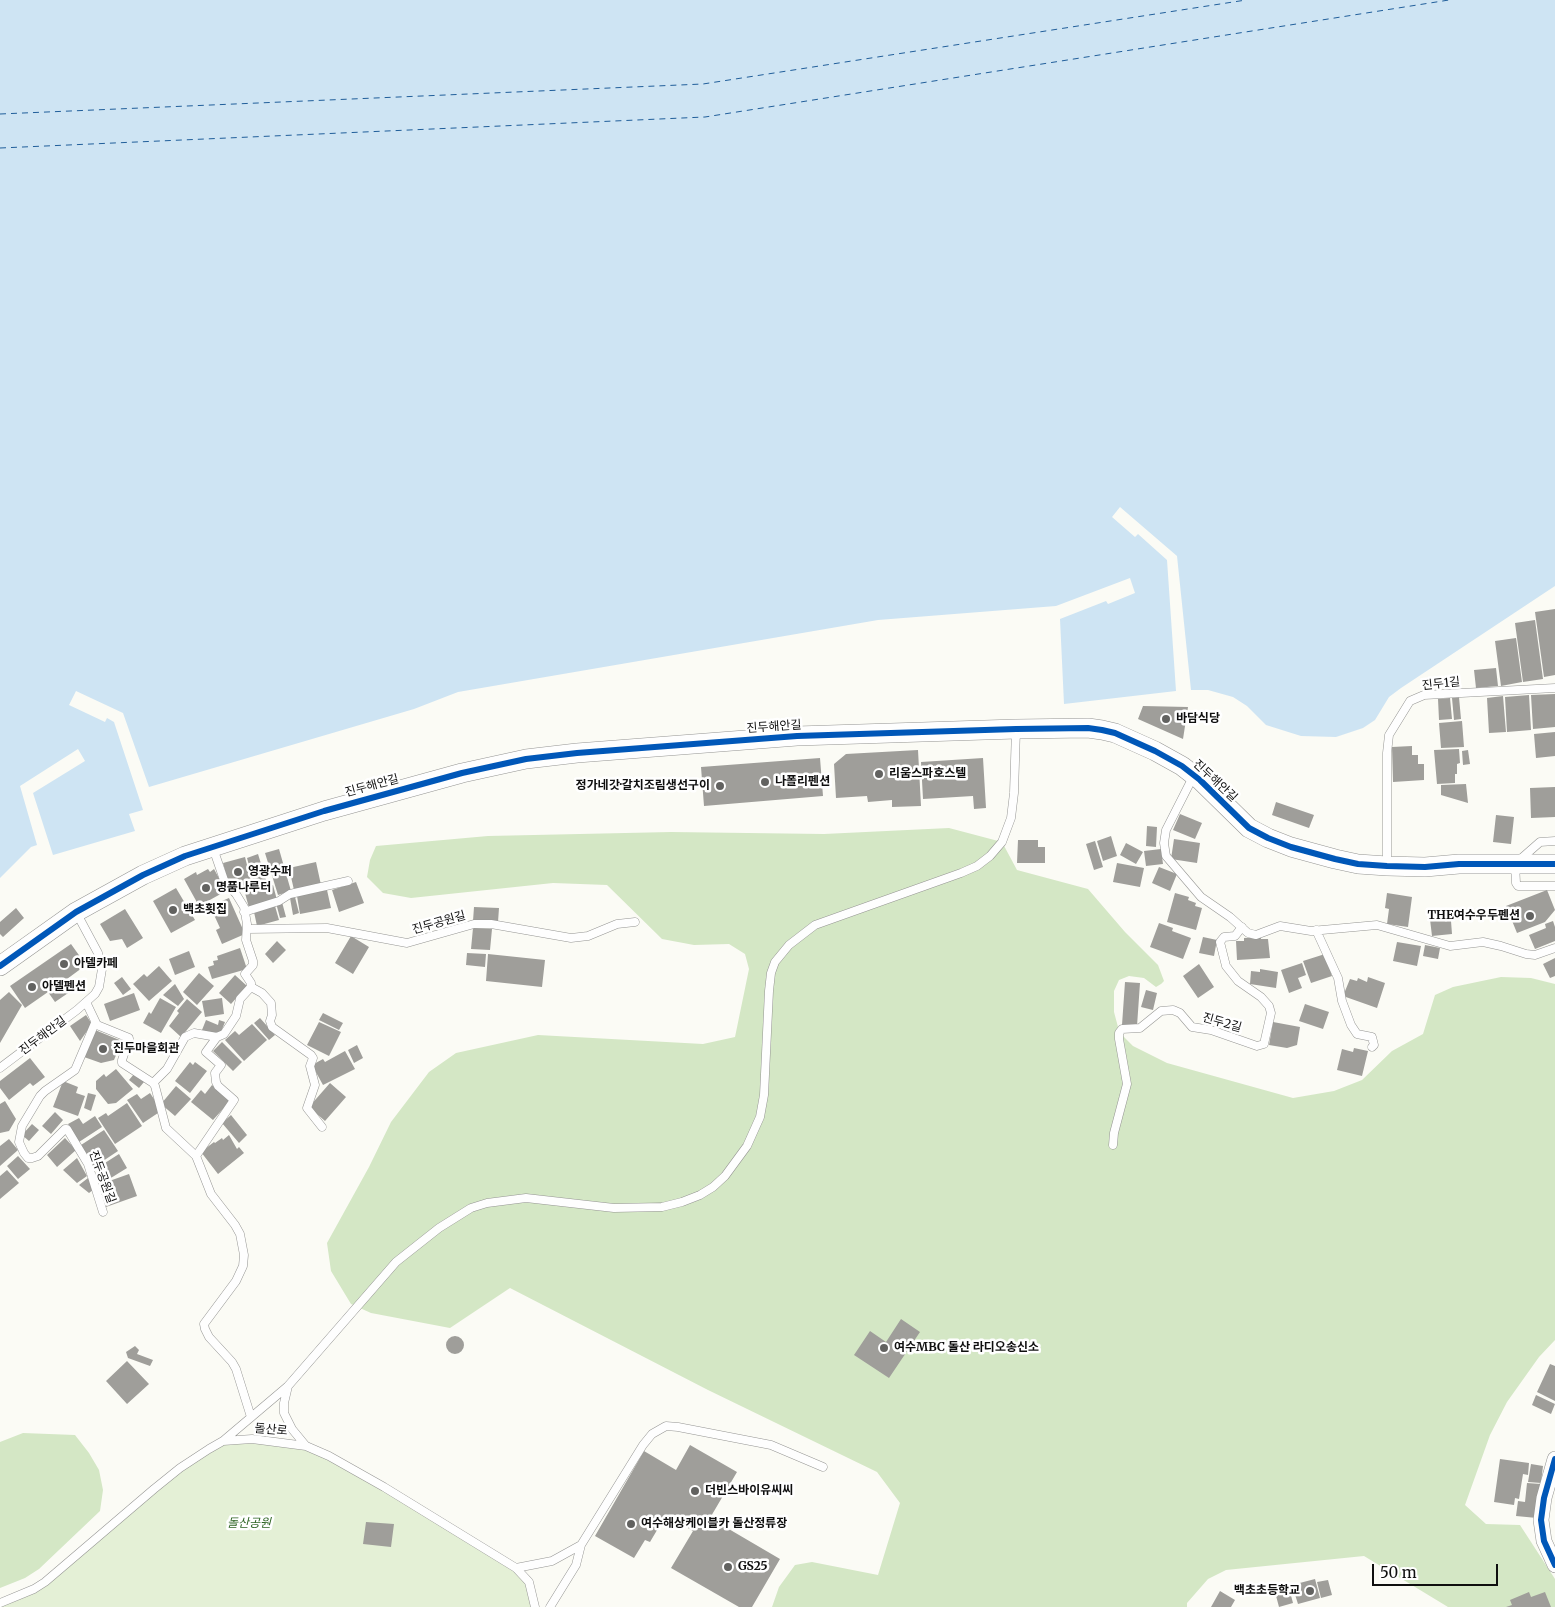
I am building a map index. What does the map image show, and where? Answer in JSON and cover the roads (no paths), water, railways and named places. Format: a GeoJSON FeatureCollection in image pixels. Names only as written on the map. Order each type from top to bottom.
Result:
{"type":"FeatureCollection","features":[{"type":"Feature","properties":{"kind":"street","name":"진두해안길"},"geometry":{"type":"LineString","coordinates":[[0,966],[76,912],[143,875],[185,856],[324,811],[462,773],[526,759],[577,753],[797,736],[1016,729],[1088,728],[1102,730],[1115,733],[1155,751],[1182,766],[1194,775],[1249,828],[1291,848],[1358,864],[1387,866],[1555,864]]}},
{"type":"Feature","properties":{"kind":"street"},"geometry":{"type":"LineString","coordinates":[[1555,1459],[1552,1480],[1544,1498],[1541,1520],[1544,1541],[1555,1565]]}},
{"type":"Feature","properties":{"kind":"lane","name":"진두1길"},"geometry":{"type":"LineString","coordinates":[[1387,866],[1386,753],[1389,735],[1410,701],[1424,695],[1555,688]]}},
{"type":"Feature","properties":{"kind":"lane"},"geometry":{"type":"LineString","coordinates":[[0,1603],[46,1582],[154,1489],[180,1468],[222,1441],[288,1386],[396,1262],[439,1228],[471,1208],[487,1203],[526,1198],[614,1208],[662,1207],[700,1195],[713,1187],[725,1176],[747,1146],[760,1117],[764,1095],[769,991],[771,973],[775,962],[789,945],[815,926],[961,873],[977,866],[990,856],[1002,842],[1011,818],[1014,793],[1016,729]]}},
{"type":"Feature","properties":{"kind":"lane"},"geometry":{"type":"LineString","coordinates":[[1194,775],[1166,830],[1164,842],[1166,856],[1201,897],[1230,917],[1248,933],[1256,935],[1280,926],[1316,930],[1377,925],[1450,946],[1483,942],[1535,955],[1555,948]]}},
{"type":"Feature","properties":{"kind":"lane"},"geometry":{"type":"LineString","coordinates":[[1555,841],[1540,842],[1515,864],[1516,883],[1518,886],[1555,886]]}},
{"type":"Feature","properties":{"kind":"lane"},"geometry":{"type":"LineString","coordinates":[[212,847],[224,880],[241,901],[244,912],[247,929],[246,943],[253,961],[245,974],[252,987],[271,1003],[272,1015],[270,1021],[272,1027],[311,1054],[313,1058],[310,1066],[315,1085],[307,1108],[322,1127]]}},
{"type":"Feature","properties":{"kind":"lane"},"geometry":{"type":"LineString","coordinates":[[244,912],[279,901],[290,894],[348,881]]}},
{"type":"Feature","properties":{"kind":"lane"},"geometry":{"type":"LineString","coordinates":[[76,912],[98,953],[102,970],[100,987],[86,1002],[95,1023],[100,1028],[127,1036],[129,1040],[122,1063],[153,1083],[157,1090],[166,1128],[196,1156],[212,1194],[240,1234],[244,1255],[243,1266],[236,1281],[204,1324],[210,1337],[232,1362],[240,1379],[251,1417]]}},
{"type":"Feature","properties":{"kind":"lane","name":"진두공원길"},"geometry":{"type":"LineString","coordinates":[[247,929],[327,928],[407,943],[474,924],[491,924],[571,938],[588,936],[618,924],[635,922]]}},
{"type":"Feature","properties":{"kind":"lane","name":"진두2길"},"geometry":{"type":"LineString","coordinates":[[1113,1145],[1114,1133],[1127,1084],[1119,1033],[1122,1029],[1140,1028],[1160,1011],[1174,1010],[1192,1027],[1211,1030],[1257,1046],[1264,1044],[1271,1013],[1269,1006],[1261,997],[1238,981],[1226,966],[1220,942],[1224,937],[1235,936],[1242,928]]}},
{"type":"Feature","properties":{"kind":"lane"},"geometry":{"type":"LineString","coordinates":[[1316,930],[1338,978],[1342,1001],[1351,1025],[1357,1034],[1372,1037],[1374,1045],[1372,1047]]}},
{"type":"Feature","properties":{"kind":"lane"},"geometry":{"type":"LineString","coordinates":[[196,1156],[234,1100],[218,1086],[214,1073],[221,1065],[206,1052],[217,1037],[224,1034],[227,1030],[236,1016],[240,999],[252,987]]}},
{"type":"Feature","properties":{"kind":"lane","name":"진두해안길"},"geometry":{"type":"LineString","coordinates":[[0,1068],[86,1002]]}},
{"type":"Feature","properties":{"kind":"lane","name":"진두공원길"},"geometry":{"type":"LineString","coordinates":[[95,1023],[75,1070],[40,1096],[22,1126],[19,1142],[28,1158],[32,1158],[38,1156],[67,1129],[88,1164],[103,1212]]}},
{"type":"Feature","properties":{"kind":"lane"},"geometry":{"type":"LineString","coordinates":[[153,1083],[167,1069],[185,1037],[194,1033],[217,1037]]}},
{"type":"Feature","properties":{"kind":"lane"},"geometry":{"type":"LineString","coordinates":[[288,1386],[284,1403],[286,1418],[292,1430],[306,1446]]}},
{"type":"Feature","properties":{"kind":"lane"},"geometry":{"type":"LineString","coordinates":[[550,1607],[576,1565],[581,1545],[644,1445],[652,1434],[666,1426],[771,1445],[823,1467]]}},
{"type":"Feature","properties":{"kind":"lane","name":"돌산로"},"geometry":{"type":"LineString","coordinates":[[222,1441],[263,1440],[306,1446],[329,1456],[377,1483],[516,1568],[530,1582],[535,1607]]}},
{"type":"Feature","properties":{"kind":"lane"},"geometry":{"type":"LineString","coordinates":[[516,1568],[552,1561],[581,1545]]}},
{"type":"Feature","properties":{"kind":"water"},"geometry":{"type":"Polygon","coordinates":[[[0,0],[1555,0],[1555,586],[1401,688],[1389,697],[1375,720],[1363,728],[1336,737],[1301,736],[1266,725],[1247,706],[1233,697],[1208,690],[1191,690],[1177,556],[1120,507],[1112,517],[1135,537],[1138,534],[1167,560],[1176,691],[1064,704],[1060,619],[1106,601],[1108,604],[1135,593],[1130,578],[1056,606],[878,620],[458,692],[414,709],[149,787],[123,713],[76,691],[69,705],[105,722],[107,718],[114,722],[143,810],[129,814],[135,831],[53,855],[33,793],[85,761],[78,749],[20,786],[37,845],[31,847],[0,878],[0,0]]]}},
{"type":"Feature","properties":{"kind":"place","name":"바담식당"},"geometry":{"type":"Point","coordinates":[1166,719]}},
{"type":"Feature","properties":{"kind":"place","name":"리움스파호스텔"},"geometry":{"type":"Point","coordinates":[879,774]}},
{"type":"Feature","properties":{"kind":"place","name":"나폴리펜션"},"geometry":{"type":"Point","coordinates":[765,782]}},
{"type":"Feature","properties":{"kind":"place","name":"정가네갓·갈치조림생선구이"},"geometry":{"type":"Point","coordinates":[720,786]}},
{"type":"Feature","properties":{"kind":"place","name":"영광수퍼"},"geometry":{"type":"Point","coordinates":[238,872]}},
{"type":"Feature","properties":{"kind":"place","name":"명품나루터"},"geometry":{"type":"Point","coordinates":[206,888]}},
{"type":"Feature","properties":{"kind":"place","name":"백초횟집"},"geometry":{"type":"Point","coordinates":[173,910]}},
{"type":"Feature","properties":{"kind":"place","name":"THE여수우두펜션"},"geometry":{"type":"Point","coordinates":[1530,916]}},
{"type":"Feature","properties":{"kind":"place","name":"아델카페"},"geometry":{"type":"Point","coordinates":[64,964]}},
{"type":"Feature","properties":{"kind":"place","name":"아델펜션"},"geometry":{"type":"Point","coordinates":[32,987]}},
{"type":"Feature","properties":{"kind":"place","name":"진두마을회관"},"geometry":{"type":"Point","coordinates":[103,1049]}},
{"type":"Feature","properties":{"kind":"place","name":"여수MBC 돌산 라디오송신소"},"geometry":{"type":"Point","coordinates":[884,1348]}},
{"type":"Feature","properties":{"kind":"place","name":"더빈스바이유씨씨"},"geometry":{"type":"Point","coordinates":[695,1491]}},
{"type":"Feature","properties":{"kind":"place","name":"여수해상케이블카 돌산정류장"},"geometry":{"type":"Point","coordinates":[631,1524]}},
{"type":"Feature","properties":{"kind":"place","name":"GS25"},"geometry":{"type":"Point","coordinates":[728,1567]}},
{"type":"Feature","properties":{"kind":"place","name":"백초초등학교"},"geometry":{"type":"Point","coordinates":[1310,1591]}},
{"type":"Feature","properties":{"kind":"park label","name":"돌산공원"},"geometry":{"type":"Point","coordinates":[249,1524]}}]}
